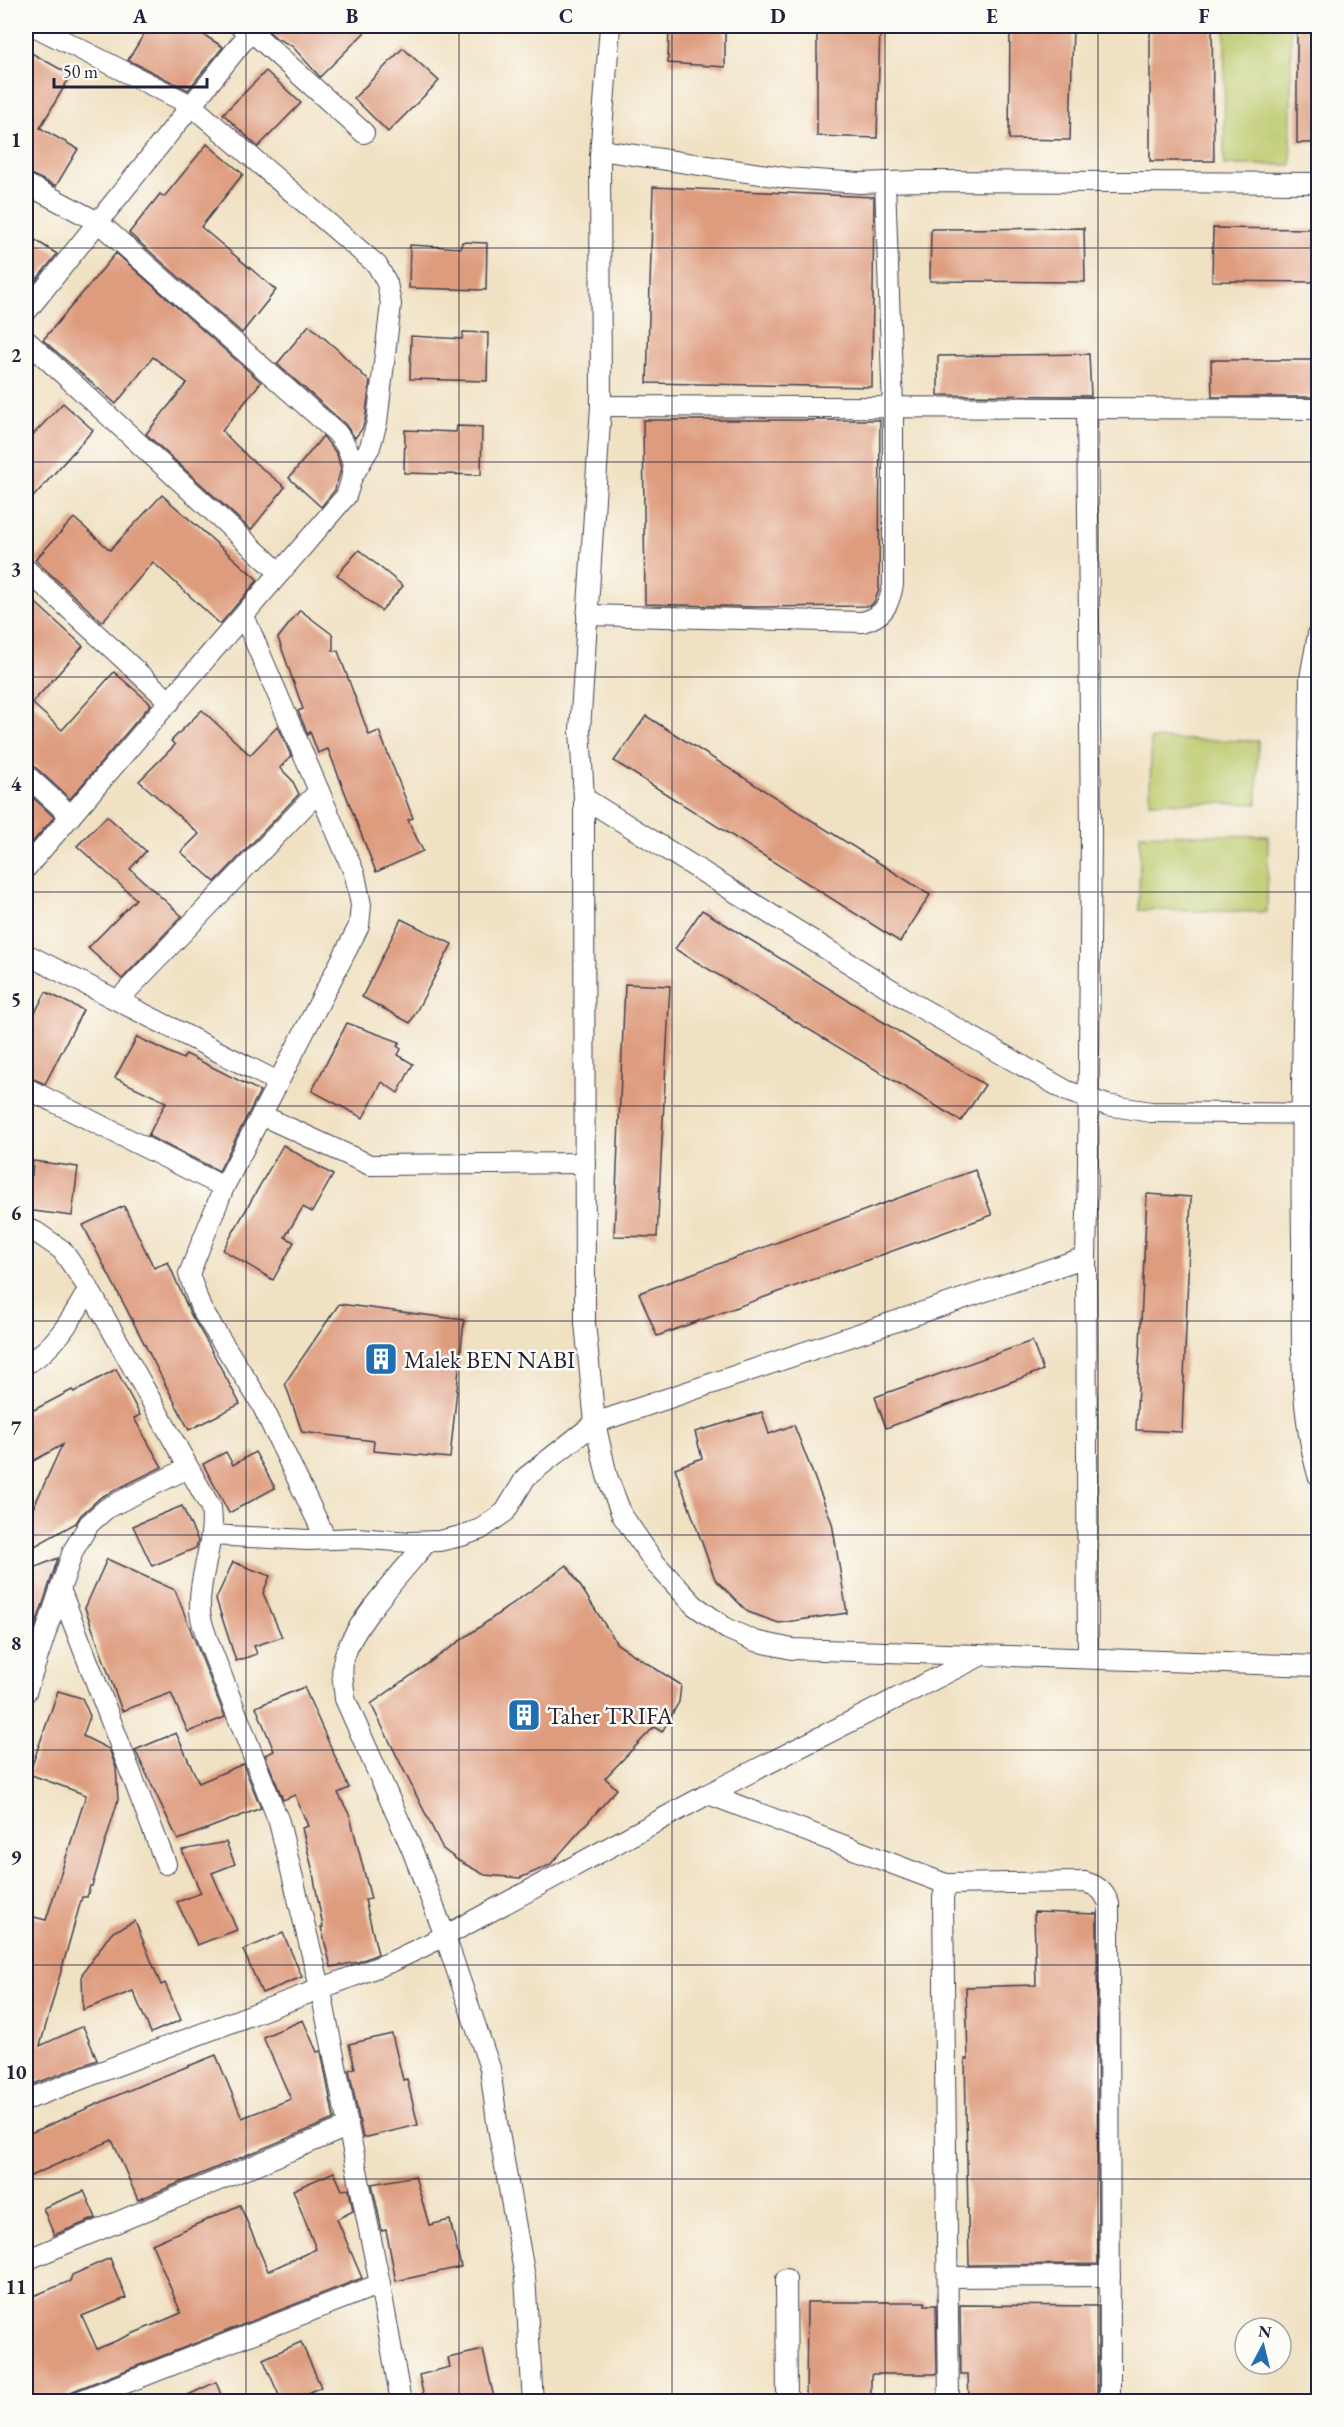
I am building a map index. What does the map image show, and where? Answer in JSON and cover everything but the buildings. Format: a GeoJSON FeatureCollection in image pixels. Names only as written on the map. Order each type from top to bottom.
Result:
{"type":"FeatureCollection","features":[{"type":"Feature","properties":{"kind":"street"},"geometry":{"type":"LineString","coordinates":[[26,868],[346,496],[354,474],[370,447],[377,422],[392,304],[387,283],[377,265],[191,105],[34,26]]}},
{"type":"Feature","properties":{"kind":"street"},"geometry":{"type":"LineString","coordinates":[[610,26],[600,150],[601,406],[580,730],[584,798],[585,1323],[595,1423],[607,1476],[622,1515],[655,1563],[694,1605],[728,1629],[755,1641],[792,1649],[1318,1666]]}},
{"type":"Feature","properties":{"kind":"street"},"geometry":{"type":"LineString","coordinates":[[26,312],[191,105],[246,28],[364,133]]}},
{"type":"Feature","properties":{"kind":"street"},"geometry":{"type":"LineString","coordinates":[[600,150],[787,178],[860,183],[1318,183]]}},
{"type":"Feature","properties":{"kind":"street"},"geometry":{"type":"LineString","coordinates":[[587,615],[862,622],[874,619],[890,602],[893,585],[893,408],[885,182]]}},
{"type":"Feature","properties":{"kind":"street"},"geometry":{"type":"LineString","coordinates":[[26,184],[98,222],[337,433],[350,451],[354,474]]}},
{"type":"Feature","properties":{"kind":"street"},"geometry":{"type":"LineString","coordinates":[[26,340],[280,573]]}},
{"type":"Feature","properties":{"kind":"street"},"geometry":{"type":"LineString","coordinates":[[601,406],[1318,409]]}},
{"type":"Feature","properties":{"kind":"street"},"geometry":{"type":"LineString","coordinates":[[1088,409],[1090,833],[1086,1257],[1088,1658]]}},
{"type":"Feature","properties":{"kind":"street"},"geometry":{"type":"LineString","coordinates":[[26,569],[170,702]]}},
{"type":"Feature","properties":{"kind":"street"},"geometry":{"type":"LineString","coordinates":[[244,616],[356,875],[362,905],[359,926],[224,1187],[189,1274],[201,1309],[261,1403],[326,1539]]}},
{"type":"Feature","properties":{"kind":"street"},"geometry":{"type":"LineString","coordinates":[[1318,634],[1310,678],[1309,1114],[1303,1397],[1318,1475]]}},
{"type":"Feature","properties":{"kind":"street"},"geometry":{"type":"LineString","coordinates":[[26,775],[71,816]]}},
{"type":"Feature","properties":{"kind":"street"},"geometry":{"type":"LineString","coordinates":[[117,1000],[319,790]]}},
{"type":"Feature","properties":{"kind":"street"},"geometry":{"type":"LineString","coordinates":[[584,798],[921,1008],[1046,1080],[1089,1099],[1107,1105],[1151,1112],[1309,1114]]}},
{"type":"Feature","properties":{"kind":"street"},"geometry":{"type":"LineString","coordinates":[[26,954],[278,1082]]}},
{"type":"Feature","properties":{"kind":"street"},"geometry":{"type":"LineString","coordinates":[[26,1088],[224,1187]]}},
{"type":"Feature","properties":{"kind":"street"},"geometry":{"type":"LineString","coordinates":[[261,1114],[370,1165],[585,1163]]}},
{"type":"Feature","properties":{"kind":"street"},"geometry":{"type":"LineString","coordinates":[[26,1228],[36,1232],[62,1250],[89,1289],[211,1508],[213,1524],[202,1581],[200,1611],[208,1641],[279,1822],[320,1987],[380,2284],[401,2402]]}},
{"type":"Feature","properties":{"kind":"street"},"geometry":{"type":"LineString","coordinates":[[211,1534],[308,1540],[428,1542],[461,1536],[481,1529],[505,1512],[526,1477],[595,1423],[1086,1257]]}},
{"type":"Feature","properties":{"kind":"street"},"geometry":{"type":"LineString","coordinates":[[26,1364],[47,1350],[60,1335],[89,1289]]}},
{"type":"Feature","properties":{"kind":"street"},"geometry":{"type":"LineString","coordinates":[[26,1692],[73,1551],[89,1524],[107,1508],[188,1468]]}},
{"type":"Feature","properties":{"kind":"street"},"geometry":{"type":"LineString","coordinates":[[428,1542],[368,1615],[351,1640],[343,1658],[342,1678],[345,1699],[411,1847],[445,1936],[490,2068],[497,2122],[525,2277],[533,2402]]}},
{"type":"Feature","properties":{"kind":"street"},"geometry":{"type":"LineString","coordinates":[[60,1589],[166,1864]]}},
{"type":"Feature","properties":{"kind":"street"},"geometry":{"type":"LineString","coordinates":[[26,2100],[391,1962],[445,1936],[708,1794],[982,1655]]}},
{"type":"Feature","properties":{"kind":"street"},"geometry":{"type":"LineString","coordinates":[[708,1794],[946,1884],[1085,1882],[1096,1885],[1105,1894],[1109,1904],[1110,2402]]}},
{"type":"Feature","properties":{"kind":"street"},"geometry":{"type":"LineString","coordinates":[[946,1884],[943,1915],[949,2402]]}},
{"type":"Feature","properties":{"kind":"street"},"geometry":{"type":"LineString","coordinates":[[26,2260],[347,2127]]}},
{"type":"Feature","properties":{"kind":"street"},"geometry":{"type":"LineString","coordinates":[[948,2277],[1110,2276]]}},
{"type":"Feature","properties":{"kind":"street"},"geometry":{"type":"LineString","coordinates":[[786,2279],[787,2402]]}},
{"type":"Feature","properties":{"kind":"street"},"geometry":{"type":"LineString","coordinates":[[76,2402],[380,2284]]}},
{"type":"Feature","properties":{"kind":"green space"},"geometry":{"type":"Polygon","coordinates":[[[1225,26],[1291,26],[1291,165],[1224,165],[1225,26]]]}},
{"type":"Feature","properties":{"kind":"green space"},"geometry":{"type":"Polygon","coordinates":[[[1151,739],[1258,741],[1257,804],[1150,802],[1151,739]]]}},
{"type":"Feature","properties":{"kind":"green space"},"geometry":{"type":"Polygon","coordinates":[[[1140,834],[1268,836],[1267,912],[1139,910],[1140,834]]]}},
{"type":"Feature","properties":{"kind":"place","name":"Malek BEN NABI"},"geometry":{"type":"Point","coordinates":[381,1359]}},
{"type":"Feature","properties":{"kind":"place","name":"Taher TRIFA"},"geometry":{"type":"Point","coordinates":[524,1715]}}]}
